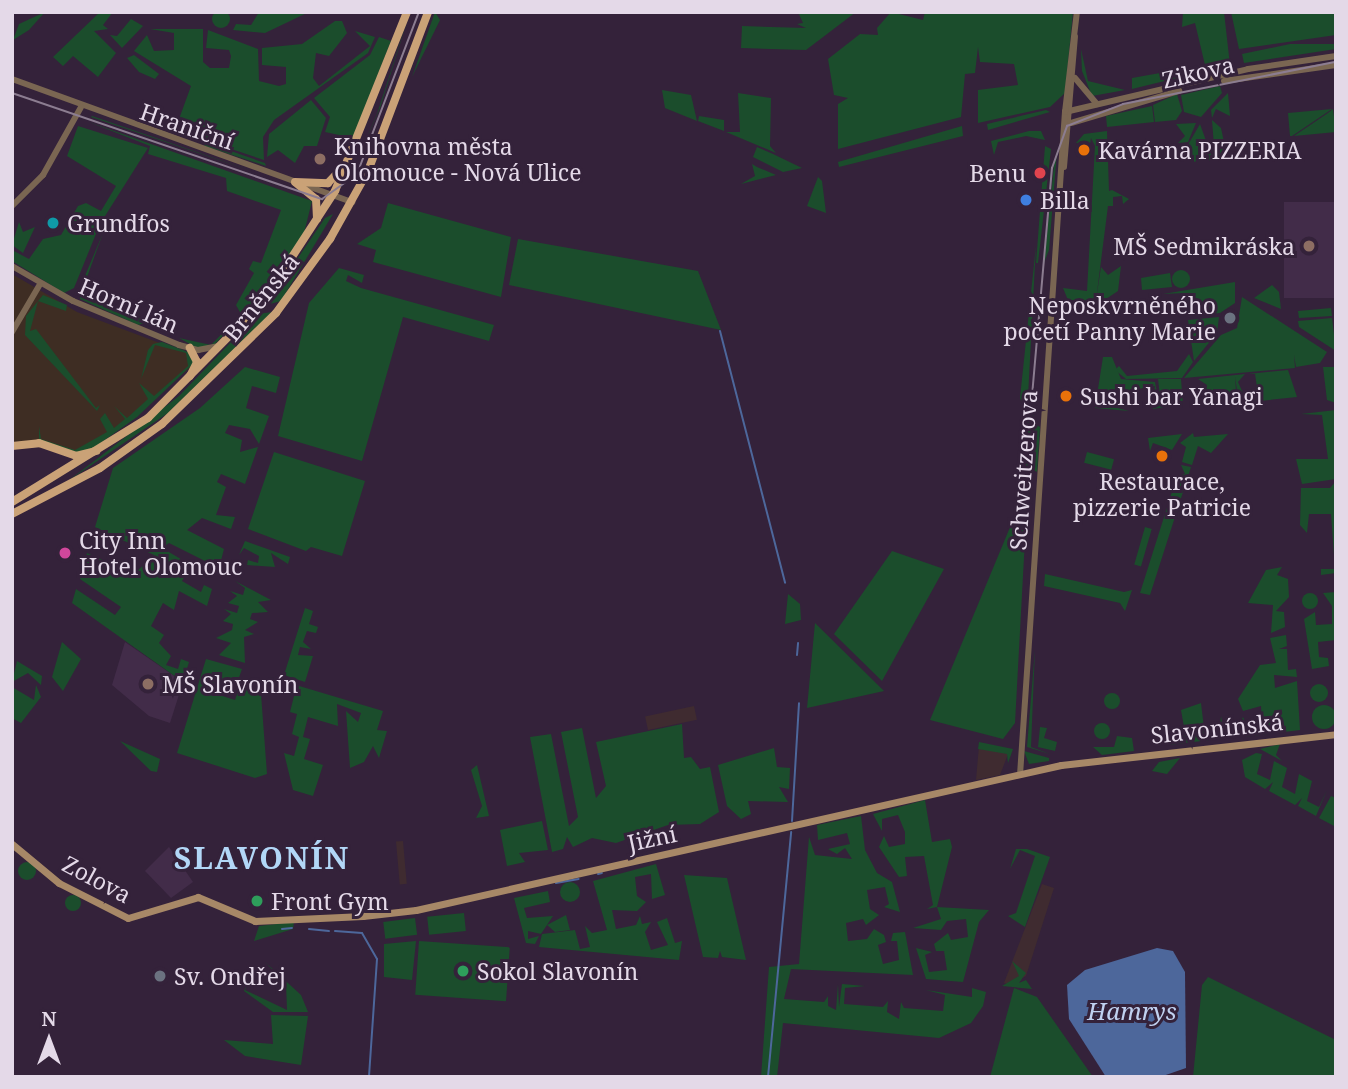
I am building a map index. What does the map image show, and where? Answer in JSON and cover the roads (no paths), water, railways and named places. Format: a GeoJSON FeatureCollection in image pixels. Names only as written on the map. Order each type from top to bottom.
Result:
{"type":"FeatureCollection","features":[{"type":"Feature","properties":{"kind":"main road","name":"Brněnská"},"geometry":{"type":"LineString","coordinates":[[12,502],[117,440],[178,392],[235,335],[317,225],[333,195],[358,143],[407,12]]}},
{"type":"Feature","properties":{"kind":"main road","name":"Brněnská"},"geometry":{"type":"LineString","coordinates":[[14,513],[126,451],[202,390],[290,296],[352,202],[428,12]]}},
{"type":"Feature","properties":{"kind":"main road"},"geometry":{"type":"LineString","coordinates":[[295,182],[333,181],[358,143]]}},
{"type":"Feature","properties":{"kind":"main road"},"geometry":{"type":"LineString","coordinates":[[295,182],[316,199],[317,225]]}},
{"type":"Feature","properties":{"kind":"main road"},"geometry":{"type":"LineString","coordinates":[[178,392],[197,365],[190,348]]}},
{"type":"Feature","properties":{"kind":"main road"},"geometry":{"type":"LineString","coordinates":[[12,446],[38,443],[79,456],[117,440]]}},
{"type":"Feature","properties":{"kind":"main road","name":"Slavonínská"},"geometry":{"type":"LineString","coordinates":[[1102,760],[1336,734]]}},
{"type":"Feature","properties":{"kind":"main road","name":"Jižní"},"geometry":{"type":"LineString","coordinates":[[211,900],[260,921],[406,911],[1020,775],[1102,760]]}},
{"type":"Feature","properties":{"kind":"main road","name":"Zolova"},"geometry":{"type":"LineString","coordinates":[[12,844],[59,883],[128,918],[195,898],[211,900]]}},
{"type":"Feature","properties":{"kind":"street","name":"Schweitzerova"},"geometry":{"type":"LineString","coordinates":[[1020,775],[1063,168],[1077,12]]}},
{"type":"Feature","properties":{"kind":"street","name":"Schweitzerova"},"geometry":{"type":"LineString","coordinates":[[1063,168],[1070,123],[1068,111],[1075,78],[1075,36]]}},
{"type":"Feature","properties":{"kind":"street","name":"Zikova"},"geometry":{"type":"LineString","coordinates":[[1068,111],[1248,69],[1336,56]]}},
{"type":"Feature","properties":{"kind":"street","name":"Zikova"},"geometry":{"type":"LineString","coordinates":[[1070,123],[1224,80],[1336,65]]}},
{"type":"Feature","properties":{"kind":"street"},"geometry":{"type":"LineString","coordinates":[[1075,78],[1097,104]]}},
{"type":"Feature","properties":{"kind":"street","name":"Hraniční"},"geometry":{"type":"LineString","coordinates":[[12,79],[81,107],[352,202]]}},
{"type":"Feature","properties":{"kind":"street"},"geometry":{"type":"LineString","coordinates":[[12,206],[43,175],[81,107]]}},
{"type":"Feature","properties":{"kind":"street","name":"Horní lán"},"geometry":{"type":"LineString","coordinates":[[12,266],[40,284],[190,348],[212,349],[235,335]]}},
{"type":"Feature","properties":{"kind":"street"},"geometry":{"type":"LineString","coordinates":[[12,332],[40,284]]}},
{"type":"Feature","properties":{"kind":"water","name":"Hamrys"},"geometry":{"type":"Polygon","coordinates":[[[1157,948],[1173,951],[1185,972],[1186,1068],[1160,1077],[1106,1077],[1069,1019],[1067,985],[1085,970],[1157,948]]]}},
{"type":"Feature","properties":{"kind":"waterway"},"geometry":{"type":"LineString","coordinates":[[720,331],[785,583]]}},
{"type":"Feature","properties":{"kind":"waterway"},"geometry":{"type":"LineString","coordinates":[[797,655],[798,643]]}},
{"type":"Feature","properties":{"kind":"waterway"},"geometry":{"type":"LineString","coordinates":[[792,821],[799,703]]}},
{"type":"Feature","properties":{"kind":"waterway"},"geometry":{"type":"LineString","coordinates":[[768,1077],[791,832]]}},
{"type":"Feature","properties":{"kind":"waterway"},"geometry":{"type":"LineString","coordinates":[[598,874],[602,873]]}},
{"type":"Feature","properties":{"kind":"waterway"},"geometry":{"type":"LineString","coordinates":[[556,883],[579,879]]}},
{"type":"Feature","properties":{"kind":"waterway"},"geometry":{"type":"LineString","coordinates":[[282,929],[292,928]]}},
{"type":"Feature","properties":{"kind":"waterway"},"geometry":{"type":"LineString","coordinates":[[309,929],[329,931]]}},
{"type":"Feature","properties":{"kind":"waterway"},"geometry":{"type":"LineString","coordinates":[[335,931],[362,933],[377,959],[369,1077]]}},
{"type":"Feature","properties":{"kind":"tram line"},"geometry":{"type":"LineString","coordinates":[[12,93],[322,199],[357,174],[419,12]]}},
{"type":"Feature","properties":{"kind":"tram line"},"geometry":{"type":"LineString","coordinates":[[1032,396],[1052,168],[1067,126],[1123,104],[1336,62]]}},
{"type":"Feature","properties":{"kind":"place","name":"Kavárna PIZZERIA"},"geometry":{"type":"Point","coordinates":[1084,150]}},
{"type":"Feature","properties":{"kind":"place","name":"Knihovna města Olomouce - Nová Ulice"},"geometry":{"type":"Point","coordinates":[320,159]}},
{"type":"Feature","properties":{"kind":"place","name":"Benu"},"geometry":{"type":"Point","coordinates":[1040,173]}},
{"type":"Feature","properties":{"kind":"place","name":"Billa"},"geometry":{"type":"Point","coordinates":[1026,200]}},
{"type":"Feature","properties":{"kind":"place","name":"Grundfos"},"geometry":{"type":"Point","coordinates":[53,223]}},
{"type":"Feature","properties":{"kind":"place","name":"MŠ Sedmikráska"},"geometry":{"type":"Point","coordinates":[1309,246]}},
{"type":"Feature","properties":{"kind":"place","name":"Neposkvrněného početí Panny Marie"},"geometry":{"type":"Point","coordinates":[1230,318]}},
{"type":"Feature","properties":{"kind":"place","name":"Sushi bar Yanagi"},"geometry":{"type":"Point","coordinates":[1066,396]}},
{"type":"Feature","properties":{"kind":"place","name":"Restaurace, pizzerie Patricie"},"geometry":{"type":"Point","coordinates":[1162,456]}},
{"type":"Feature","properties":{"kind":"place","name":"City Inn Hotel Olomouc"},"geometry":{"type":"Point","coordinates":[65,553]}},
{"type":"Feature","properties":{"kind":"place","name":"MŠ Slavonín"},"geometry":{"type":"Point","coordinates":[148,684]}},
{"type":"Feature","properties":{"kind":"place","name":"Front Gym"},"geometry":{"type":"Point","coordinates":[257,901]}},
{"type":"Feature","properties":{"kind":"place","name":"Sokol Slavonín"},"geometry":{"type":"Point","coordinates":[463,971]}},
{"type":"Feature","properties":{"kind":"place","name":"Sv. Ondřej"},"geometry":{"type":"Point","coordinates":[160,976]}},
{"type":"Feature","properties":{"kind":"district","name":"SLAVONÍN"},"geometry":{"type":"Point","coordinates":[262,858]}}]}
